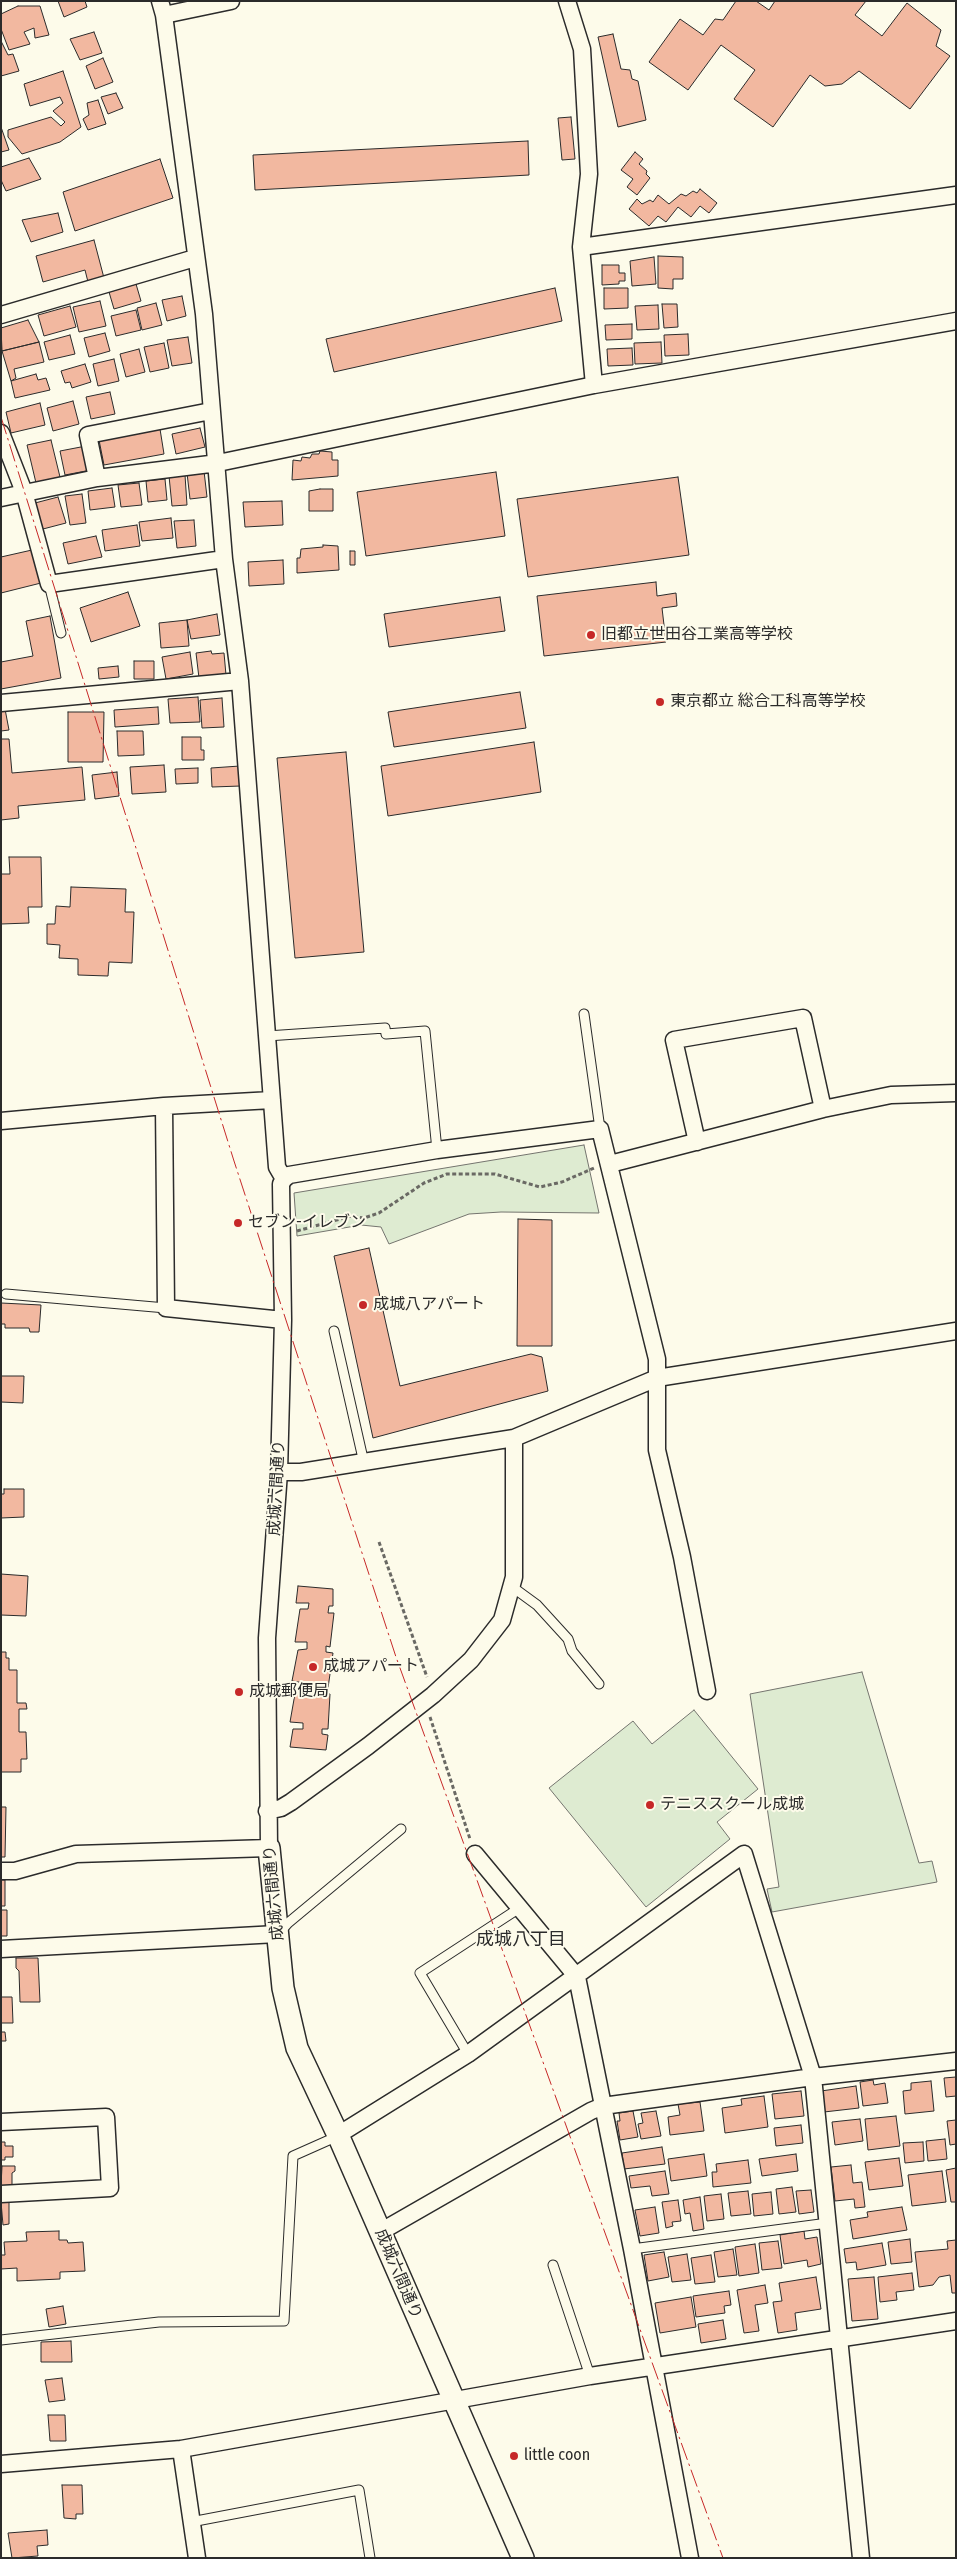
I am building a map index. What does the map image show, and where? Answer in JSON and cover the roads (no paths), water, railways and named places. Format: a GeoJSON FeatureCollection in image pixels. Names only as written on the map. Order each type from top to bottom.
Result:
{"type":"FeatureCollection","features":[{"type":"Feature","properties":{"kind":"street"},"geometry":{"type":"LineString","coordinates":[[231,1],[162,8],[204,314],[211,411],[218,463],[224,559],[240,681],[277,1166],[284,1179],[289,1175],[438,1150],[600,1128],[604,1165],[657,1359],[657,1450],[682,1557],[707,1691]]}},
{"type":"Feature","properties":{"kind":"street"},"geometry":{"type":"LineString","coordinates":[[567,1],[582,49],[588,174],[581,247],[594,385]]}},
{"type":"Feature","properties":{"kind":"street"},"geometry":{"type":"LineString","coordinates":[[581,247],[956,195]]}},
{"type":"Feature","properties":{"kind":"street"},"geometry":{"type":"LineString","coordinates":[[1,315],[195,258]]}},
{"type":"Feature","properties":{"kind":"street"},"geometry":{"type":"LineString","coordinates":[[1,498],[97,478],[218,463],[594,385],[956,321]]}},
{"type":"Feature","properties":{"kind":"street"},"geometry":{"type":"LineString","coordinates":[[97,478],[88,435],[211,411]]}},
{"type":"Feature","properties":{"kind":"street"},"geometry":{"type":"LineString","coordinates":[[1,433],[24,492],[48,584],[224,559]]}},
{"type":"Feature","properties":{"kind":"street"},"geometry":{"type":"LineString","coordinates":[[1,703],[240,681]]}},
{"type":"Feature","properties":{"kind":"street"},"geometry":{"type":"LineString","coordinates":[[697,1142],[674,1040],[803,1018],[823,1109]]}},
{"type":"Feature","properties":{"kind":"street"},"geometry":{"type":"LineString","coordinates":[[604,1165],[823,1109],[891,1095],[956,1093]]}},
{"type":"Feature","properties":{"kind":"street"},"geometry":{"type":"LineString","coordinates":[[1,1121],[164,1106],[272,1100]]}},
{"type":"Feature","properties":{"kind":"street"},"geometry":{"type":"LineString","coordinates":[[164,1106],[166,1308],[283,1320]]}},
{"type":"Feature","properties":{"kind":"street","name":"成城六間通り"},"geometry":{"type":"LineString","coordinates":[[284,1179],[281,1184],[283,1320],[279,1472],[267,1638],[269,1848],[283,1988],[297,2048],[338,2135],[451,2399],[522,2558]]}},
{"type":"Feature","properties":{"kind":"street"},"geometry":{"type":"LineString","coordinates":[[279,1472],[301,1472],[364,1463],[514,1438],[657,1378],[956,1331]]}},
{"type":"Feature","properties":{"kind":"street"},"geometry":{"type":"LineString","coordinates":[[268,1811],[281,1808],[368,1746],[439,1689],[471,1660],[502,1620],[514,1577],[514,1438]]}},
{"type":"Feature","properties":{"kind":"street"},"geometry":{"type":"LineString","coordinates":[[1,1871],[15,1871],[76,1854],[269,1848]]}},
{"type":"Feature","properties":{"kind":"street"},"geometry":{"type":"LineString","coordinates":[[475,1854],[518,1909],[577,1977],[632,2249],[690,2558]]}},
{"type":"Feature","properties":{"kind":"street"},"geometry":{"type":"LineString","coordinates":[[338,2135],[468,2054],[577,1977],[744,1854],[813,2077],[861,2558]]}},
{"type":"Feature","properties":{"kind":"street"},"geometry":{"type":"LineString","coordinates":[[1,1949],[277,1934]]}},
{"type":"Feature","properties":{"kind":"street"},"geometry":{"type":"LineString","coordinates":[[380,2232],[590,2111],[603,2106],[813,2077],[956,2061]]}},
{"type":"Feature","properties":{"kind":"street"},"geometry":{"type":"LineString","coordinates":[[1,2122],[106,2117],[110,2188],[1,2194]]}},
{"type":"Feature","properties":{"kind":"street"},"geometry":{"type":"LineString","coordinates":[[1,2464],[181,2449],[451,2399],[654,2365],[838,2340],[956,2321]]}},
{"type":"Feature","properties":{"kind":"street"},"geometry":{"type":"LineString","coordinates":[[181,2449],[196,2558]]}},
{"type":"Feature","properties":{"kind":"lane"},"geometry":{"type":"LineString","coordinates":[[48,584],[61,633]]}},
{"type":"Feature","properties":{"kind":"lane"},"geometry":{"type":"LineString","coordinates":[[584,1014],[600,1128]]}},
{"type":"Feature","properties":{"kind":"lane"},"geometry":{"type":"LineString","coordinates":[[267,1036],[385,1028],[386,1034],[425,1031],[438,1150]]}},
{"type":"Feature","properties":{"kind":"lane"},"geometry":{"type":"LineString","coordinates":[[6,1294],[166,1308]]}},
{"type":"Feature","properties":{"kind":"lane"},"geometry":{"type":"LineString","coordinates":[[334,1331],[364,1463]]}},
{"type":"Feature","properties":{"kind":"lane"},"geometry":{"type":"LineString","coordinates":[[511,1586],[538,1605],[568,1639],[572,1650],[599,1684]]}},
{"type":"Feature","properties":{"kind":"lane"},"geometry":{"type":"LineString","coordinates":[[277,1934],[401,1829]]}},
{"type":"Feature","properties":{"kind":"lane"},"geometry":{"type":"LineString","coordinates":[[468,2054],[420,1973],[518,1909]]}},
{"type":"Feature","properties":{"kind":"lane"},"geometry":{"type":"LineString","coordinates":[[1,2340],[159,2322],[284,2321],[293,2156],[338,2135]]}},
{"type":"Feature","properties":{"kind":"lane"},"geometry":{"type":"LineString","coordinates":[[632,2249],[828,2223]]}},
{"type":"Feature","properties":{"kind":"lane"},"geometry":{"type":"LineString","coordinates":[[553,2265],[590,2376]]}},
{"type":"Feature","properties":{"kind":"lane"},"geometry":{"type":"LineString","coordinates":[[192,2522],[359,2490],[370,2558]]}},
{"type":"Feature","properties":{"kind":"place","name":"旧都立世田谷工業高等学校"},"geometry":{"type":"Point","coordinates":[591,635]}},
{"type":"Feature","properties":{"kind":"place","name":"東京都立 総合工科高等学校"},"geometry":{"type":"Point","coordinates":[660,702]}},
{"type":"Feature","properties":{"kind":"place","name":"セブン-イレブン"},"geometry":{"type":"Point","coordinates":[238,1223]}},
{"type":"Feature","properties":{"kind":"place","name":"成城八アパート"},"geometry":{"type":"Point","coordinates":[363,1305]}},
{"type":"Feature","properties":{"kind":"place","name":"成城アパート"},"geometry":{"type":"Point","coordinates":[313,1667]}},
{"type":"Feature","properties":{"kind":"place","name":"成城郵便局"},"geometry":{"type":"Point","coordinates":[239,1692]}},
{"type":"Feature","properties":{"kind":"place","name":"テニススクール成城"},"geometry":{"type":"Point","coordinates":[650,1805]}},
{"type":"Feature","properties":{"kind":"place","name":"little coon"},"geometry":{"type":"Point","coordinates":[514,2456]}},
{"type":"Feature","properties":{"kind":"district","name":"成城八丁目"},"geometry":{"type":"Point","coordinates":[521,1940]}}]}
